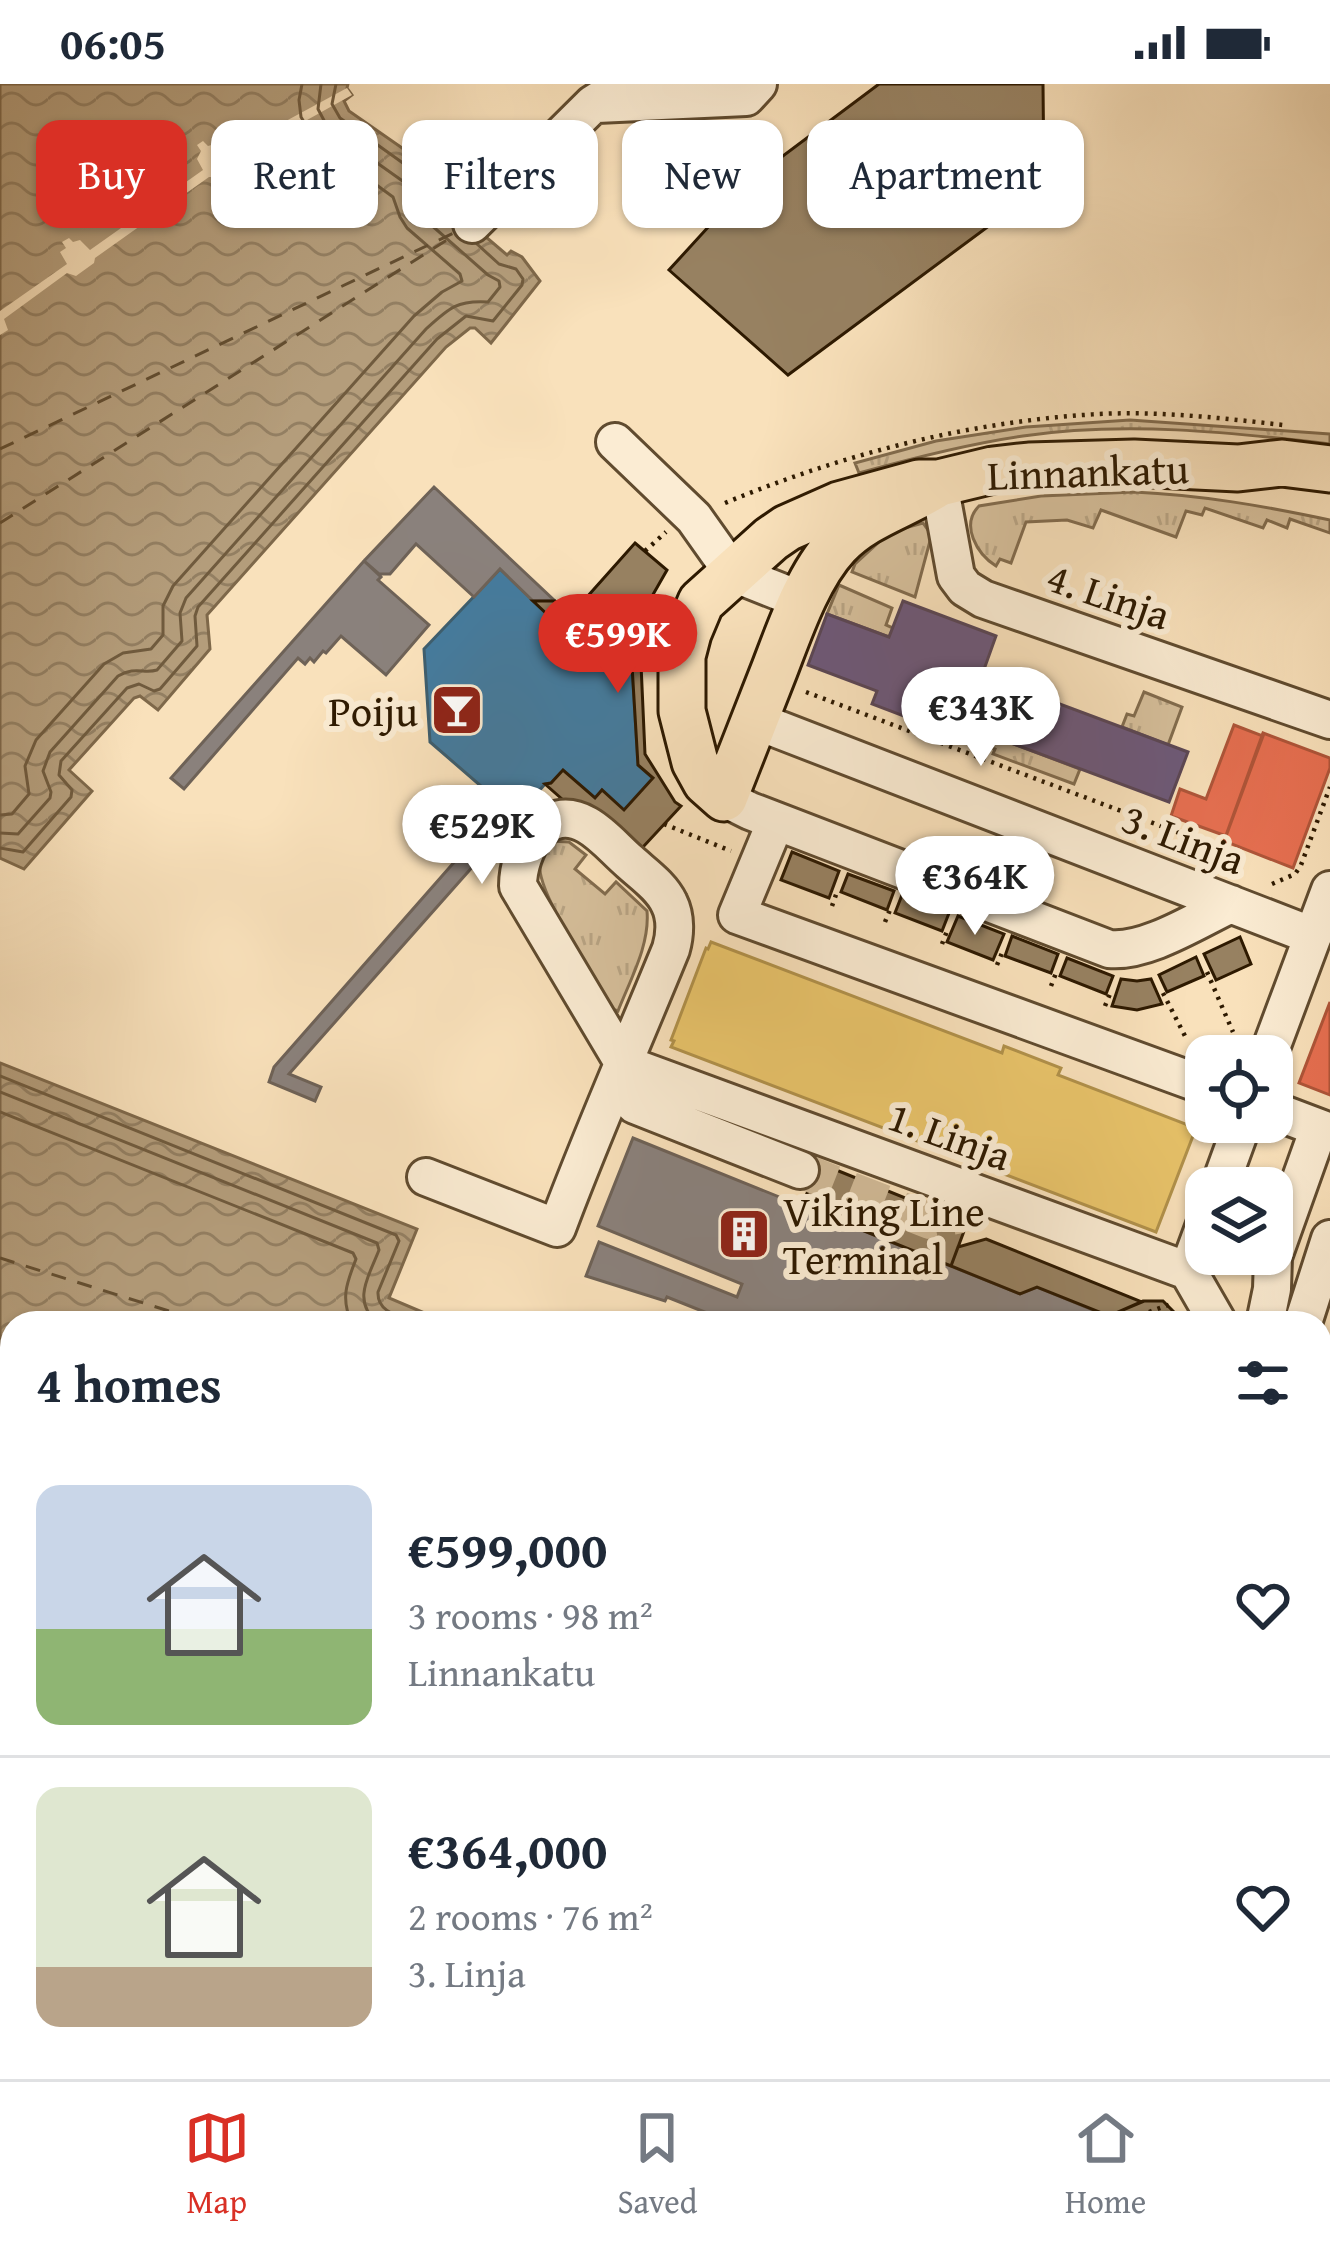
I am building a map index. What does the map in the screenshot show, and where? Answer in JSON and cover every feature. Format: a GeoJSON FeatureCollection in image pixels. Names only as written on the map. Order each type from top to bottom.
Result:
{"type":"FeatureCollection","features":[{"type":"Feature","properties":{"kind":"main road","name":"Linnankatu"},"geometry":{"type":"LineString","coordinates":[[939,483],[896,504],[836,546],[801,600],[724,798],[706,782],[695,762],[682,711],[682,656],[701,602],[771,539],[821,512],[919,483],[993,470],[1135,463],[1238,468],[1282,463],[1330,469]]}},
{"type":"Feature","properties":{"kind":"main road","name":"Linnankatu"},"geometry":{"type":"LineString","coordinates":[[1238,468],[1279,488],[1330,500]]}},
{"type":"Feature","properties":{"kind":"street"},"geometry":{"type":"LineString","coordinates":[[571,120],[596,94],[626,84]]}},
{"type":"Feature","properties":{"kind":"street"},"geometry":{"type":"LineString","coordinates":[[596,94],[746,97],[758,84]]}},
{"type":"Feature","properties":{"kind":"street"},"geometry":{"type":"LineString","coordinates":[[615,442],[694,518],[733,573],[801,600]]}},
{"type":"Feature","properties":{"kind":"street","name":"4. Linja"},"geometry":{"type":"LineString","coordinates":[[939,483],[956,576],[983,599],[1330,720]]}},
{"type":"Feature","properties":{"kind":"street","name":"3. Linja"},"geometry":{"type":"LineString","coordinates":[[754,720],[1313,936]]}},
{"type":"Feature","properties":{"kind":"street"},"geometry":{"type":"LineString","coordinates":[[724,798],[1109,949],[1141,946],[1231,904]]}},
{"type":"Feature","properties":{"kind":"street"},"geometry":{"type":"LineString","coordinates":[[427,1177],[557,1228],[591,1135],[624,1064],[671,949],[675,935],[671,904],[658,887],[589,826],[561,818],[530,838],[518,869],[518,886],[624,1064],[634,1105],[800,1170]]}},
{"type":"Feature","properties":{"kind":"street"},"geometry":{"type":"LineString","coordinates":[[776,821],[737,915],[1185,1078]]}},
{"type":"Feature","properties":{"kind":"street"},"geometry":{"type":"LineString","coordinates":[[1276,1035],[1330,890]]}},
{"type":"Feature","properties":{"kind":"street","name":"1. Linja"},"geometry":{"type":"LineString","coordinates":[[624,1064],[1010,1205],[1182,1287]]}},
{"type":"Feature","properties":{"kind":"street"},"geometry":{"type":"LineString","coordinates":[[1267,1311],[1273,1257],[1324,1130],[1293,1118]]}},
{"type":"Feature","properties":{"kind":"street"},"geometry":{"type":"LineString","coordinates":[[961,1215],[1010,1205]]}},
{"type":"Feature","properties":{"kind":"street"},"geometry":{"type":"LineString","coordinates":[[1307,1311],[1330,1239]]}},
{"type":"Feature","properties":{"kind":"street"},"geometry":{"type":"LineString","coordinates":[[1186,1275],[1182,1287],[1206,1311]]}},
{"type":"Feature","properties":{"kind":"path"},"geometry":{"type":"LineString","coordinates":[[796,688],[1190,837],[1184,854]]}},
{"type":"Feature","properties":{"kind":"path"},"geometry":{"type":"LineString","coordinates":[[1266,883],[1276,885],[1295,874],[1330,787]]}},
{"type":"Feature","properties":{"kind":"path"},"geometry":{"type":"LineString","coordinates":[[664,824],[731,851]]}},
{"type":"Feature","properties":{"kind":"path"},"geometry":{"type":"LineString","coordinates":[[832,905],[838,889]]}},
{"type":"Feature","properties":{"kind":"path"},"geometry":{"type":"LineString","coordinates":[[885,922],[890,910]]}},
{"type":"Feature","properties":{"kind":"path"},"geometry":{"type":"LineString","coordinates":[[942,944],[947,931]]}},
{"type":"Feature","properties":{"kind":"path"},"geometry":{"type":"LineString","coordinates":[[998,965],[1001,953]]}},
{"type":"Feature","properties":{"kind":"path"},"geometry":{"type":"LineString","coordinates":[[1207,972],[1234,1032]]}},
{"type":"Feature","properties":{"kind":"path"},"geometry":{"type":"LineString","coordinates":[[1051,986],[1056,973]]}},
{"type":"Feature","properties":{"kind":"path"},"geometry":{"type":"LineString","coordinates":[[1162,993],[1185,1036]]}},
{"type":"Feature","properties":{"kind":"path"},"geometry":{"type":"LineString","coordinates":[[1105,1006],[1110,994]]}},
{"type":"Feature","properties":{"kind":"path"},"geometry":{"type":"LineString","coordinates":[[1150,1311],[1182,1287]]}},
{"type":"Feature","properties":{"kind":"green space"},"geometry":{"type":"Polygon","coordinates":[[[1130,420],[1330,434],[1330,444],[1215,432],[1099,429],[981,443],[859,473],[855,463],[936,441],[1026,427],[1130,420]]]}},
{"type":"Feature","properties":{"kind":"green space"},"geometry":{"type":"Polygon","coordinates":[[[1134,492],[1232,502],[1330,520],[1330,533],[1290,519],[1287,528],[1267,520],[1263,528],[1205,508],[1202,515],[1186,511],[1176,537],[1101,510],[1093,528],[1067,520],[1026,522],[1011,563],[1000,559],[996,566],[977,547],[971,530],[979,506],[1041,496],[1134,492]]]}},
{"type":"Feature","properties":{"kind":"green space"},"geometry":{"type":"Polygon","coordinates":[[[923,523],[930,541],[915,597],[852,572],[890,532],[923,523]]]}},
{"type":"Feature","properties":{"kind":"green space"},"geometry":{"type":"Polygon","coordinates":[[[839,585],[892,608],[886,625],[893,628],[889,637],[827,614],[839,585]]]}},
{"type":"Feature","properties":{"kind":"green space"},"geometry":{"type":"Polygon","coordinates":[[[1144,692],[1182,707],[1168,745],[1122,727],[1127,714],[1134,716],[1144,692]]]}},
{"type":"Feature","properties":{"kind":"green space"},"geometry":{"type":"Polygon","coordinates":[[[963,725],[1080,769],[1074,784],[993,754],[995,749],[990,747],[988,752],[958,740],[963,725]]]}},
{"type":"Feature","properties":{"kind":"green space"},"geometry":{"type":"Polygon","coordinates":[[[550,841],[569,842],[586,855],[575,869],[605,894],[616,882],[647,911],[642,949],[618,1011],[612,1009],[548,896],[540,867],[550,841]]]}},
{"type":"Feature","properties":{"kind":"water"},"geometry":{"type":"Polygon","coordinates":[[[0,84],[348,84],[352,95],[344,101],[362,120],[211,120],[211,228],[378,228],[378,131],[402,148],[402,228],[475,228],[507,255],[511,251],[522,257],[540,281],[491,343],[470,328],[446,347],[207,615],[210,649],[158,710],[140,696],[134,698],[69,770],[92,791],[24,869],[0,858],[0,84]]]}},
{"type":"Feature","properties":{"kind":"water"},"geometry":{"type":"Polygon","coordinates":[[[0,1063],[417,1229],[389,1298],[420,1311],[0,1311],[0,1063]]]}},
{"type":"Feature","properties":{"kind":"pier"},"geometry":{"type":"Polygon","coordinates":[[[347,88],[352,95],[307,120],[288,120],[347,88]]]}},
{"type":"Feature","properties":{"kind":"pier"},"geometry":{"type":"Polygon","coordinates":[[[203,141],[208,146],[211,177],[187,193],[187,181],[203,170],[197,145],[203,141]]]}},
{"type":"Feature","properties":{"kind":"pier"},"geometry":{"type":"Polygon","coordinates":[[[121,228],[137,228],[76,276],[67,273],[4,319],[8,330],[0,335],[0,311],[67,264],[60,252],[66,248],[62,242],[80,240],[90,250],[121,228]]]}},
{"type":"Feature","properties":{"kind":"building: Homes"},"geometry":{"type":"Polygon","coordinates":[[[711,942],[1002,1053],[1004,1046],[1061,1068],[1058,1075],[1185,1124],[1185,1143],[1190,1143],[1156,1232],[671,1047],[711,942]]]}},
{"type":"Feature","properties":{"kind":"building: Shops"},"geometry":{"type":"Polygon","coordinates":[[[1234,725],[1263,736],[1226,836],[1171,816],[1180,789],[1206,799],[1234,725]]]}},
{"type":"Feature","properties":{"kind":"building: Shops"},"geometry":{"type":"Polygon","coordinates":[[[1263,733],[1330,758],[1293,868],[1224,841],[1263,733]]]}},
{"type":"Feature","properties":{"kind":"building: Shops"},"geometry":{"type":"Polygon","coordinates":[[[1330,1002],[1330,1095],[1299,1083],[1330,1002]]]}},
{"type":"Feature","properties":{"kind":"building: Offices"},"geometry":{"type":"Polygon","coordinates":[[[903,601],[996,636],[982,675],[1188,752],[1169,802],[963,725],[959,737],[872,704],[877,691],[808,665],[827,614],[889,637],[903,601]]]}},
{"type":"Feature","properties":{"kind":"building: Public"},"geometry":{"type":"Polygon","coordinates":[[[500,569],[601,665],[631,649],[638,765],[653,778],[624,810],[602,790],[595,798],[563,770],[498,838],[472,813],[489,793],[430,742],[424,649],[500,569]]]}},
{"type":"Feature","properties":{"kind":"building: Industry"},"geometry":{"type":"Polygon","coordinates":[[[434,487],[555,601],[533,601],[500,569],[474,597],[416,544],[390,574],[379,574],[364,561],[434,487]]]}},
{"type":"Feature","properties":{"kind":"building: Industry"},"geometry":{"type":"Polygon","coordinates":[[[364,561],[381,577],[378,580],[429,625],[386,675],[341,636],[314,662],[310,658],[305,664],[298,658],[184,789],[171,778],[364,561]]]}},
{"type":"Feature","properties":{"kind":"building: Industry"},"geometry":{"type":"Polygon","coordinates":[[[486,826],[498,838],[289,1074],[321,1087],[315,1101],[269,1082],[274,1067],[486,826]]]}},
{"type":"Feature","properties":{"kind":"building: Industry","name":"Viking Line Terminal"},"geometry":{"type":"Polygon","coordinates":[[[633,1138],[1020,1294],[1037,1287],[1096,1311],[702,1311],[586,1276],[599,1242],[737,1297],[742,1284],[598,1226],[633,1138]]]}},
{"type":"Feature","properties":{"kind":"building: Other"},"geometry":{"type":"Polygon","coordinates":[[[879,84],[1043,84],[1043,120],[831,120],[879,84]]]}},
{"type":"Feature","properties":{"kind":"building: Other"},"geometry":{"type":"Polygon","coordinates":[[[807,138],[807,228],[986,228],[788,375],[669,270],[707,228],[783,228],[783,156],[807,138]]]}},
{"type":"Feature","properties":{"kind":"building: Other"},"geometry":{"type":"Polygon","coordinates":[[[635,543],[667,570],[639,619],[645,754],[681,806],[631,860],[545,784],[563,770],[595,798],[602,790],[624,810],[653,778],[638,765],[631,649],[601,665],[533,601],[555,601],[570,616],[635,543]]]}},
{"type":"Feature","properties":{"kind":"building: Other"},"geometry":{"type":"Polygon","coordinates":[[[792,852],[839,871],[829,898],[781,880],[792,852]]]}},
{"type":"Feature","properties":{"kind":"building: Other"},"geometry":{"type":"Polygon","coordinates":[[[848,874],[894,891],[887,910],[841,892],[848,874]]]}},
{"type":"Feature","properties":{"kind":"building: Other"},"geometry":{"type":"Polygon","coordinates":[[[902,895],[949,913],[942,931],[895,913],[902,895]]]}},
{"type":"Feature","properties":{"kind":"building: Other"},"geometry":{"type":"Polygon","coordinates":[[[958,916],[1004,934],[993,960],[947,942],[958,916]]]}},
{"type":"Feature","properties":{"kind":"building: Other"},"geometry":{"type":"Polygon","coordinates":[[[1012,936],[1058,954],[1051,973],[1005,956],[1012,936]]]}},
{"type":"Feature","properties":{"kind":"building: Other"},"geometry":{"type":"Polygon","coordinates":[[[1240,937],[1251,964],[1216,980],[1204,954],[1240,937]]]}},
{"type":"Feature","properties":{"kind":"building: Other"},"geometry":{"type":"Polygon","coordinates":[[[1196,957],[1204,976],[1167,992],[1159,975],[1196,957]]]}},
{"type":"Feature","properties":{"kind":"building: Other"},"geometry":{"type":"Polygon","coordinates":[[[1067,958],[1113,976],[1106,994],[1060,976],[1067,958]]]}},
{"type":"Feature","properties":{"kind":"building: Other"},"geometry":{"type":"Polygon","coordinates":[[[1121,979],[1151,979],[1162,1004],[1137,1010],[1112,1006],[1121,979]]]}},
{"type":"Feature","properties":{"kind":"building: Other"},"geometry":{"type":"Polygon","coordinates":[[[819,1163],[967,1223],[951,1266],[802,1206],[819,1163]]]}},
{"type":"Feature","properties":{"kind":"building: Other"},"geometry":{"type":"Polygon","coordinates":[[[986,1239],[1142,1302],[1121,1311],[1097,1311],[1037,1287],[1020,1294],[951,1266],[958,1247],[986,1239]]]}},
{"type":"Feature","properties":{"kind":"building: Other"},"geometry":{"type":"Polygon","coordinates":[[[1143,1301],[1163,1301],[1173,1311],[1120,1311],[1143,1301]]]}},
{"type":"Feature","properties":{"kind":"ferry route"},"geometry":{"type":"LineString","coordinates":[[0,449],[460,230]]}},
{"type":"Feature","properties":{"kind":"ferry route"},"geometry":{"type":"LineString","coordinates":[[0,523],[461,231]]}},
{"type":"Feature","properties":{"kind":"ferry route"},"geometry":{"type":"LineString","coordinates":[[0,1258],[169,1311]]}},
{"type":"Feature","properties":{"kind":"tunnel"},"geometry":{"type":"LineString","coordinates":[[800,1170],[930,1221],[961,1215]]}},
{"type":"Feature","properties":{"kind":"place","name":"Poiju"},"geometry":{"type":"Point","coordinates":[457,710]}},
{"type":"Feature","properties":{"kind":"place","name":"Viking Line Terminal"},"geometry":{"type":"Point","coordinates":[744,1234]}}]}
